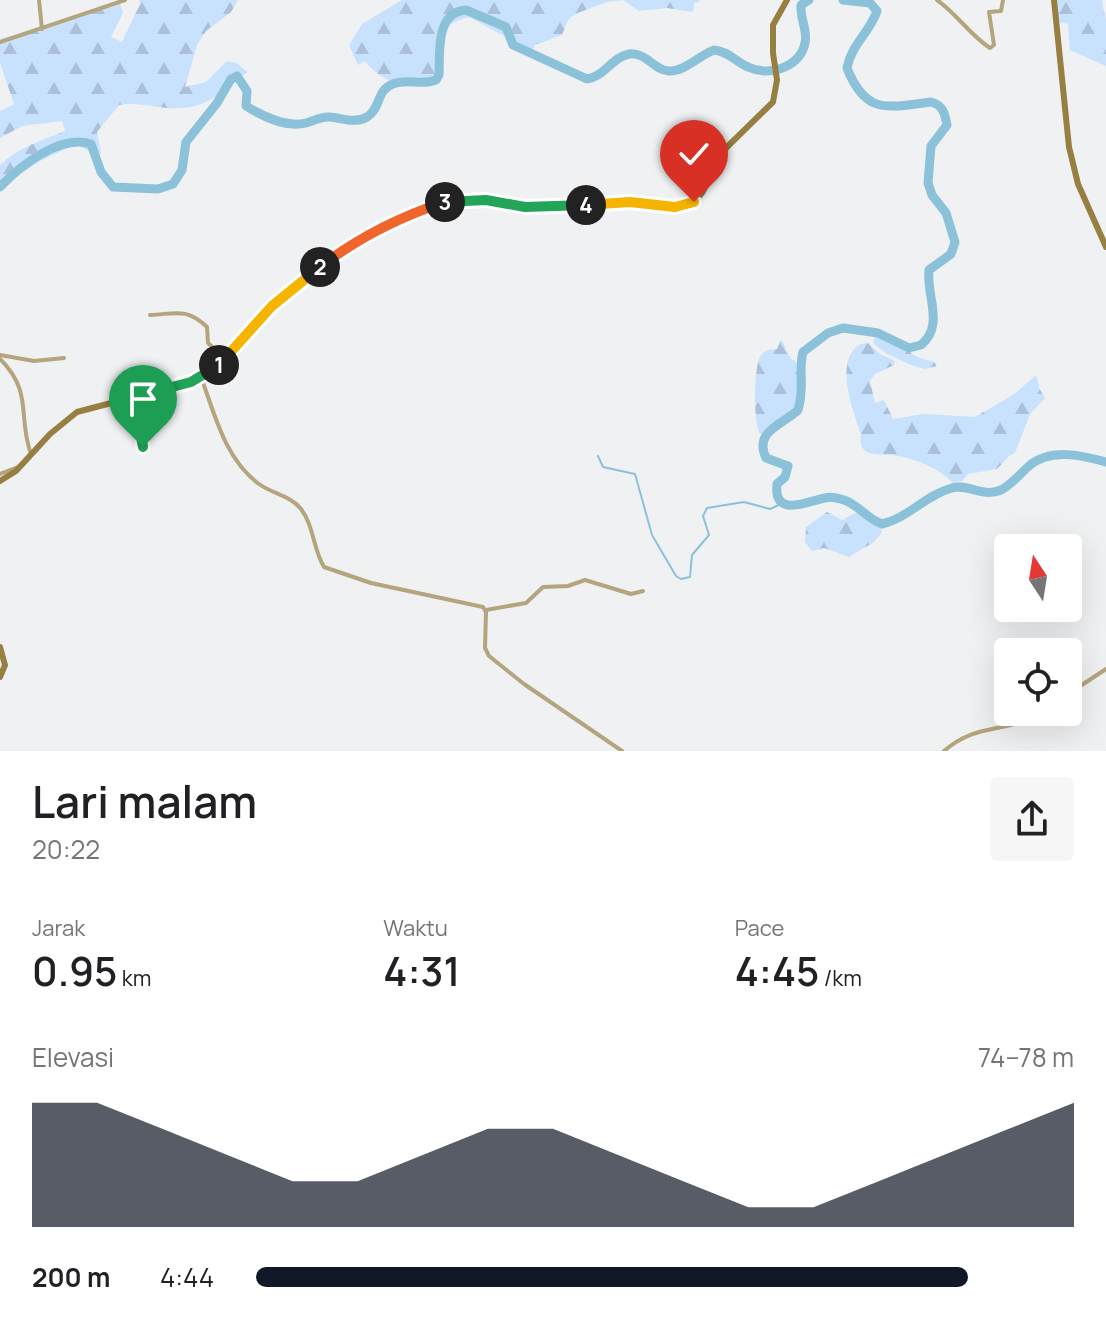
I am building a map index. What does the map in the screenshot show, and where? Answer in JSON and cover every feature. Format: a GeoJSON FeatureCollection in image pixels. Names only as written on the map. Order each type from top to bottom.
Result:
{"type":"FeatureCollection","features":[{"type":"Feature","properties":{"kind":"street"},"geometry":{"type":"LineString","coordinates":[[39,0],[42,29]]}},
{"type":"Feature","properties":{"kind":"street"},"geometry":{"type":"LineString","coordinates":[[0,42],[125,0]]}},
{"type":"Feature","properties":{"kind":"street"},"geometry":{"type":"LineString","coordinates":[[0,481],[77,412],[201,377],[216,368],[292,288],[365,235],[412,212],[468,199],[525,207],[630,202],[675,207],[694,202],[726,148],[770,106],[777,88],[773,25],[787,0]]}},
{"type":"Feature","properties":{"kind":"street"},"geometry":{"type":"LineString","coordinates":[[937,0],[991,48],[994,45],[989,12],[1001,11],[1003,0]]}},
{"type":"Feature","properties":{"kind":"street"},"geometry":{"type":"LineString","coordinates":[[1054,0],[1069,147],[1078,184],[1106,247]]}},
{"type":"Feature","properties":{"kind":"street"},"geometry":{"type":"LineString","coordinates":[[150,315],[182,312],[191,315],[207,327],[208,343],[225,359]]}},
{"type":"Feature","properties":{"kind":"street"},"geometry":{"type":"LineString","coordinates":[[0,357],[34,361],[64,358]]}},
{"type":"Feature","properties":{"kind":"street"},"geometry":{"type":"LineString","coordinates":[[0,357],[18,380],[31,454]]}},
{"type":"Feature","properties":{"kind":"street"},"geometry":{"type":"LineString","coordinates":[[201,377],[235,459],[260,484],[299,506],[309,522],[324,567],[371,583],[480,605],[486,610],[524,604],[543,587],[568,586],[582,580],[631,594],[643,591]]}},
{"type":"Feature","properties":{"kind":"street"},"geometry":{"type":"LineString","coordinates":[[134,397],[143,447]]}},
{"type":"Feature","properties":{"kind":"street"},"geometry":{"type":"LineString","coordinates":[[0,474],[20,466]]}},
{"type":"Feature","properties":{"kind":"street"},"geometry":{"type":"LineString","coordinates":[[486,610],[484,643],[489,656],[524,684],[622,751]]}},
{"type":"Feature","properties":{"kind":"street"},"geometry":{"type":"LineString","coordinates":[[0,647],[5,665],[0,677]]}},
{"type":"Feature","properties":{"kind":"street"},"geometry":{"type":"LineString","coordinates":[[1082,685],[1106,669]]}},
{"type":"Feature","properties":{"kind":"street"},"geometry":{"type":"LineString","coordinates":[[944,751],[971,733],[1010,726]]}},
{"type":"Feature","properties":{"kind":"street"},"geometry":{"type":"LineString","coordinates":[[611,751],[615,744]]}},
{"type":"Feature","properties":{"kind":"green space"},"geometry":{"type":"Polygon","coordinates":[[[139,0],[238,0],[231,12],[206,31],[197,45],[185,87],[206,82],[227,61],[237,63],[247,72],[218,96],[192,107],[119,105],[97,132],[101,154],[92,153],[76,144],[40,161],[0,187],[0,165],[23,149],[65,131],[62,121],[22,126],[0,138],[0,111],[14,104],[0,63],[0,39],[120,4],[123,13],[111,37],[122,42],[140,4],[139,0]]]}},
{"type":"Feature","properties":{"kind":"green space"},"geometry":{"type":"Polygon","coordinates":[[[402,0],[623,0],[607,2],[575,14],[568,20],[562,35],[535,45],[532,51],[469,17],[459,20],[440,35],[436,50],[438,70],[432,82],[413,85],[379,75],[365,61],[358,65],[349,45],[362,24],[402,0]]]}},
{"type":"Feature","properties":{"kind":"green space"},"geometry":{"type":"Polygon","coordinates":[[[623,0],[700,2],[694,3],[693,12],[667,8],[639,11],[623,0]]]}},
{"type":"Feature","properties":{"kind":"green space"},"geometry":{"type":"Polygon","coordinates":[[[1055,0],[1102,0],[1106,21],[1106,66],[1070,50],[1068,24],[1059,22],[1055,0]]]}},
{"type":"Feature","properties":{"kind":"green space"},"geometry":{"type":"Polygon","coordinates":[[[882,333],[901,342],[913,354],[935,362],[937,366],[925,369],[887,354],[873,343],[875,337],[882,333]]]}},
{"type":"Feature","properties":{"kind":"green space"},"geometry":{"type":"Polygon","coordinates":[[[781,339],[805,375],[804,393],[793,413],[760,434],[755,408],[758,363],[763,353],[777,349],[781,339]]]}},
{"type":"Feature","properties":{"kind":"green space"},"geometry":{"type":"Polygon","coordinates":[[[868,343],[880,354],[895,361],[894,365],[875,374],[870,381],[875,403],[884,400],[893,419],[923,414],[975,417],[1013,395],[1035,376],[1045,398],[1030,414],[1015,453],[997,469],[968,474],[962,481],[953,483],[925,464],[900,456],[870,453],[862,447],[846,373],[852,352],[860,344],[868,343]]]}},
{"type":"Feature","properties":{"kind":"green space"},"geometry":{"type":"Polygon","coordinates":[[[827,512],[842,520],[855,513],[862,514],[882,532],[874,542],[849,557],[824,548],[812,551],[805,542],[806,527],[827,512]]]}},
{"type":"Feature","properties":{"kind":"waterway"},"geometry":{"type":"LineString","coordinates":[[0,187],[41,154],[79,142],[91,144],[101,172],[113,187],[158,189],[173,184],[182,170],[186,142],[217,103],[231,79],[237,76],[247,91],[246,106],[275,120],[299,124],[327,117],[362,119],[371,114],[388,87],[399,82],[436,80],[444,26],[449,18],[466,10],[506,27],[513,45],[587,79],[629,54],[641,56],[669,71],[680,69],[714,50],[724,52],[757,70],[783,68],[802,51],[806,38],[801,5],[809,0]]}},
{"type":"Feature","properties":{"kind":"waterway"},"geometry":{"type":"LineString","coordinates":[[843,0],[870,3],[877,11],[852,52],[847,68],[862,94],[880,105],[931,102],[938,105],[944,114],[947,125],[931,146],[928,183],[932,195],[946,213],[955,242],[951,254],[929,270],[933,319],[928,337],[921,345],[909,348],[878,333],[843,328],[828,333],[803,352],[798,410],[772,429],[764,441],[766,458],[788,466],[785,477],[777,484],[780,501],[793,505],[827,497],[837,498],[849,502],[882,524],[952,488],[988,492],[1001,490],[1037,460],[1046,457],[1076,455],[1106,462]]}},
{"type":"Feature","properties":{"kind":"waterway"},"geometry":{"type":"LineString","coordinates":[[598,456],[603,467],[635,474],[652,535],[676,576],[681,579],[690,577],[692,555],[709,535],[703,516],[707,508],[744,502],[770,509],[783,503]]}},
{"type":"Feature","properties":{"kind":"route"},"geometry":{"type":"LineString","coordinates":[[143,447],[134,397],[191,382],[210,372],[292,288],[346,247],[412,212],[468,199],[525,207],[621,202],[675,207],[694,202]]}}]}
